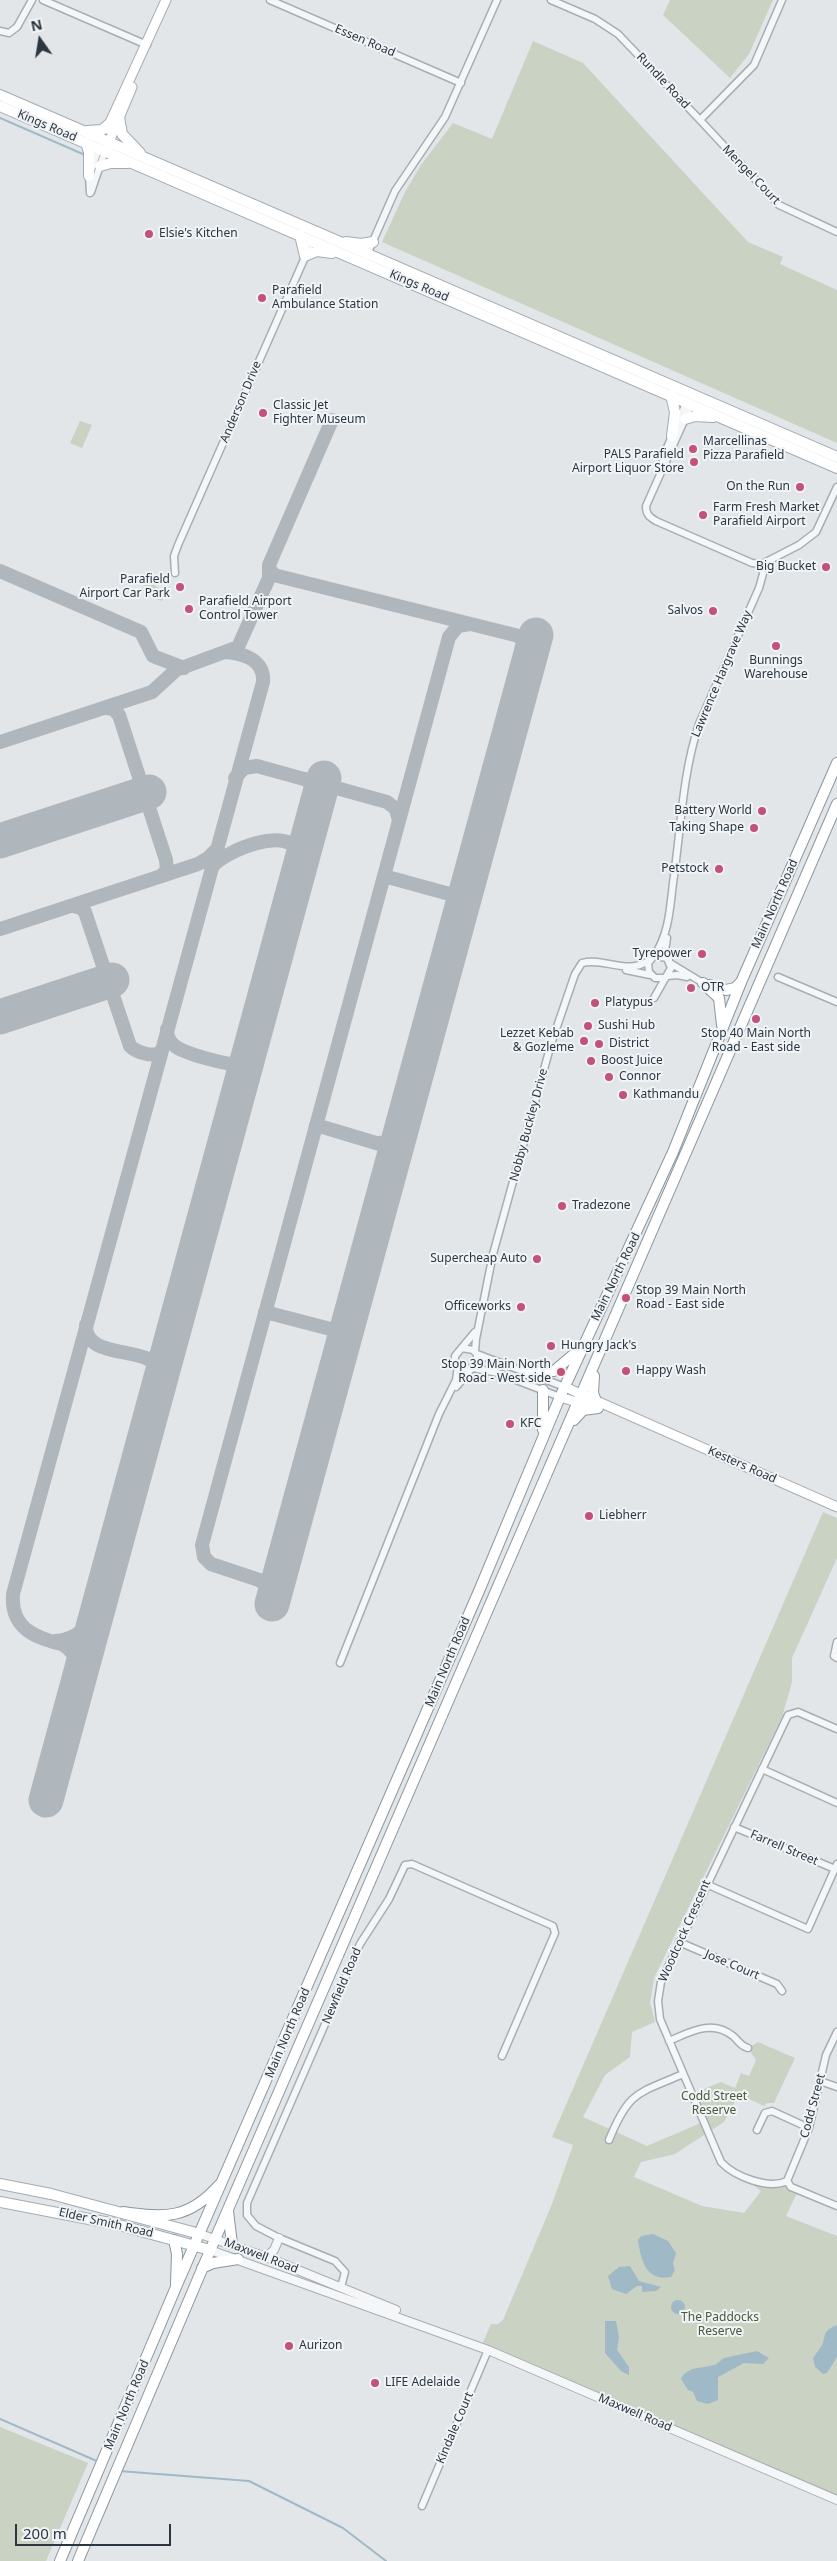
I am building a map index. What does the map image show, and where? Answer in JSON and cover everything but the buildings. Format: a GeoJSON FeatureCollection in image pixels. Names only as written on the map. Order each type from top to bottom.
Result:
{"type":"FeatureCollection","features":[{"type":"Feature","properties":{"kind":"main road"},"geometry":{"type":"LineString","coordinates":[[103,145],[109,124],[136,64],[142,56],[166,0]]}},
{"type":"Feature","properties":{"kind":"main road"},"geometry":{"type":"LineString","coordinates":[[103,145],[119,117],[141,64],[142,56]]}},
{"type":"Feature","properties":{"kind":"main road","name":"Kings Road"},"geometry":{"type":"LineString","coordinates":[[0,95],[83,131],[134,163],[300,235],[317,236],[350,256],[366,258],[837,468]]}},
{"type":"Feature","properties":{"kind":"main road","name":"Kings Road"},"geometry":{"type":"LineString","coordinates":[[0,106],[86,143],[103,145],[148,160],[671,395],[837,457]]}},
{"type":"Feature","properties":{"kind":"main road"},"geometry":{"type":"LineString","coordinates":[[119,117],[120,131],[125,139],[148,160]]}},
{"type":"Feature","properties":{"kind":"main road"},"geometry":{"type":"LineString","coordinates":[[83,131],[100,131],[109,124]]}},
{"type":"Feature","properties":{"kind":"main road"},"geometry":{"type":"LineString","coordinates":[[86,143],[89,152],[89,176]]}},
{"type":"Feature","properties":{"kind":"main road"},"geometry":{"type":"LineString","coordinates":[[100,166],[111,163],[134,163]]}},
{"type":"Feature","properties":{"kind":"main road"},"geometry":{"type":"LineString","coordinates":[[300,235],[305,256],[320,251],[350,256]]}},
{"type":"Feature","properties":{"kind":"main road"},"geometry":{"type":"LineString","coordinates":[[317,236],[352,243],[373,242]]}},
{"type":"Feature","properties":{"kind":"main road"},"geometry":{"type":"LineString","coordinates":[[671,395],[676,412],[672,436]]}},
{"type":"Feature","properties":{"kind":"main road"},"geometry":{"type":"LineString","coordinates":[[685,419],[695,416],[724,418]]}},
{"type":"Feature","properties":{"kind":"main road","name":"Main North Road"},"geometry":{"type":"LineString","coordinates":[[60,2561],[542,1438],[583,1346],[640,1227],[742,980],[837,763]]}},
{"type":"Feature","properties":{"kind":"main road","name":"Main North Road"},"geometry":{"type":"LineString","coordinates":[[77,2561],[202,2268],[837,804]]}},
{"type":"Feature","properties":{"kind":"main road"},"geometry":{"type":"LineString","coordinates":[[702,982],[726,990],[735,988],[742,980]]}},
{"type":"Feature","properties":{"kind":"main road"},"geometry":{"type":"LineString","coordinates":[[702,982],[716,994],[721,1003],[722,1028]]}},
{"type":"Feature","properties":{"kind":"main road"},"geometry":{"type":"LineString","coordinates":[[527,1373],[554,1371],[583,1346]]}},
{"type":"Feature","properties":{"kind":"main road"},"geometry":{"type":"LineString","coordinates":[[567,1428],[583,1410],[597,1405],[592,1388],[594,1364]]}},
{"type":"Feature","properties":{"kind":"main road"},"geometry":{"type":"LineString","coordinates":[[542,1438],[543,1390]]}},
{"type":"Feature","properties":{"kind":"main road","name":"Kesters Road"},"geometry":{"type":"LineString","coordinates":[[563,1392],[646,1425],[837,1507]]}},
{"type":"Feature","properties":{"kind":"main road"},"geometry":{"type":"LineString","coordinates":[[123,2212],[166,2216],[186,2211],[208,2197],[226,2176]]}},
{"type":"Feature","properties":{"kind":"main road","name":"Elder Smith Road"},"geometry":{"type":"LineString","coordinates":[[0,2184],[51,2194],[200,2234]]}},
{"type":"Feature","properties":{"kind":"main road","name":"Elder Smith Road"},"geometry":{"type":"LineString","coordinates":[[0,2202],[73,2215],[210,2250]]}},
{"type":"Feature","properties":{"kind":"main road"},"geometry":{"type":"LineString","coordinates":[[228,2210],[232,2244]]}},
{"type":"Feature","properties":{"kind":"main road"},"geometry":{"type":"LineString","coordinates":[[174,2240],[177,2254],[176,2287]]}},
{"type":"Feature","properties":{"kind":"main road"},"geometry":{"type":"LineString","coordinates":[[202,2268],[213,2263],[238,2259]]}},
{"type":"Feature","properties":{"kind":"main road"},"geometry":{"type":"LineString","coordinates":[[70,2561],[77,2561],[74,2553],[75,2528]]}},
{"type":"Feature","properties":{"kind":"street"},"geometry":{"type":"LineString","coordinates":[[0,32],[9,32],[17,27],[32,0]]}},
{"type":"Feature","properties":{"kind":"street"},"geometry":{"type":"LineString","coordinates":[[43,0],[147,45]]}},
{"type":"Feature","properties":{"kind":"street","name":"Essen Road"},"geometry":{"type":"LineString","coordinates":[[270,0],[461,83]]}},
{"type":"Feature","properties":{"kind":"street"},"geometry":{"type":"LineString","coordinates":[[366,258],[398,188],[439,127],[461,83],[497,0]]}},
{"type":"Feature","properties":{"kind":"street","name":"Rundle Road"},"geometry":{"type":"LineString","coordinates":[[551,0],[595,19],[618,34],[700,120],[754,66],[782,0]]}},
{"type":"Feature","properties":{"kind":"street","name":"Mengel Court"},"geometry":{"type":"LineString","coordinates":[[700,120],[779,205],[837,232]]}},
{"type":"Feature","properties":{"kind":"street"},"geometry":{"type":"LineString","coordinates":[[103,145],[100,166],[90,193],[89,176],[103,145]]}},
{"type":"Feature","properties":{"kind":"street","name":"Anderson Drive"},"geometry":{"type":"LineString","coordinates":[[175,573],[174,556],[178,545],[305,256],[317,236]]}},
{"type":"Feature","properties":{"kind":"street"},"geometry":{"type":"LineString","coordinates":[[690,401],[685,419],[646,506],[649,517],[752,563],[762,564],[798,545],[816,532],[837,487]]}},
{"type":"Feature","properties":{"kind":"street"},"geometry":{"type":"LineString","coordinates":[[662,468],[663,457],[690,401]]}},
{"type":"Feature","properties":{"kind":"street","name":"Lawrence Hargrave Way"},"geometry":{"type":"LineString","coordinates":[[669,961],[665,951],[667,927],[693,744],[759,588],[763,574],[762,564]]}},
{"type":"Feature","properties":{"kind":"street","name":"Lawrence Hargrave Way"},"geometry":{"type":"LineString","coordinates":[[652,958],[667,927]]}},
{"type":"Feature","properties":{"kind":"street"},"geometry":{"type":"LineString","coordinates":[[669,961],[671,968],[654,998],[651,976],[647,966],[652,958],[661,955],[702,982]]}},
{"type":"Feature","properties":{"kind":"street","name":"Nobby Buckley Drive"},"geometry":{"type":"LineString","coordinates":[[618,967],[635,967],[652,958]]}},
{"type":"Feature","properties":{"kind":"street","name":"Nobby Buckley Drive"},"geometry":{"type":"LineString","coordinates":[[476,1353],[478,1327],[498,1234],[551,1044],[579,965],[588,961],[651,976]]}},
{"type":"Feature","properties":{"kind":"street"},"geometry":{"type":"LineString","coordinates":[[651,976],[665,977],[678,974],[702,982]]}},
{"type":"Feature","properties":{"kind":"street"},"geometry":{"type":"LineString","coordinates":[[778,977],[837,1002]]}},
{"type":"Feature","properties":{"kind":"street","name":"Nobby Buckley Drive"},"geometry":{"type":"LineString","coordinates":[[462,1348],[471,1339],[478,1327]]}},
{"type":"Feature","properties":{"kind":"street"},"geometry":{"type":"LineString","coordinates":[[340,1663],[446,1400],[456,1380],[458,1366],[455,1356],[462,1348],[470,1348],[476,1353],[477,1362],[446,1400]]}},
{"type":"Feature","properties":{"kind":"street","name":"Kesters Road"},"geometry":{"type":"LineString","coordinates":[[476,1353],[527,1373],[563,1392]]}},
{"type":"Feature","properties":{"kind":"street"},"geometry":{"type":"LineString","coordinates":[[458,1366],[465,1370],[471,1368]]}},
{"type":"Feature","properties":{"kind":"street","name":"Kesters Road"},"geometry":{"type":"LineString","coordinates":[[471,1368],[498,1373],[543,1390],[563,1392]]}},
{"type":"Feature","properties":{"kind":"street"},"geometry":{"type":"LineString","coordinates":[[837,1642],[834,1656],[837,1658]]}},
{"type":"Feature","properties":{"kind":"street","name":"Woodcock Crescent"},"geometry":{"type":"LineString","coordinates":[[787,2181],[780,2184],[744,2178],[727,2169],[717,2154],[669,2041],[660,2019],[658,2001],[661,1982],[679,1942],[788,1715],[798,1712],[837,1729]]}},
{"type":"Feature","properties":{"kind":"street"},"geometry":{"type":"LineString","coordinates":[[762,1769],[837,1803]]}},
{"type":"Feature","properties":{"kind":"street","name":"Farrell Street"},"geometry":{"type":"LineString","coordinates":[[734,1827],[836,1867]]}},
{"type":"Feature","properties":{"kind":"street","name":"Newfield Road"},"geometry":{"type":"LineString","coordinates":[[339,2290],[345,2272],[335,2261],[278,2238],[256,2226],[247,2215],[247,2203],[360,1944],[386,1906],[405,1865],[412,1864],[553,1926],[555,1933],[502,2056]]}},
{"type":"Feature","properties":{"kind":"street"},"geometry":{"type":"LineString","coordinates":[[706,1884],[808,1929],[836,1867]]}},
{"type":"Feature","properties":{"kind":"street","name":"Jose Court"},"geometry":{"type":"LineString","coordinates":[[679,1942],[777,1984],[782,1991]]}},
{"type":"Feature","properties":{"kind":"street"},"geometry":{"type":"LineString","coordinates":[[669,2041],[695,2029],[714,2027],[732,2036],[741,2046],[748,2048]]}},
{"type":"Feature","properties":{"kind":"street","name":"Codd Street"},"geometry":{"type":"LineString","coordinates":[[787,2181],[809,2128],[826,2055],[837,2032]]}},
{"type":"Feature","properties":{"kind":"street"},"geometry":{"type":"LineString","coordinates":[[609,2140],[626,2104],[638,2094],[683,2074]]}},
{"type":"Feature","properties":{"kind":"street"},"geometry":{"type":"LineString","coordinates":[[820,2081],[837,2087]]}},
{"type":"Feature","properties":{"kind":"street"},"geometry":{"type":"LineString","coordinates":[[757,2130],[765,2113],[772,2111],[809,2128]]}},
{"type":"Feature","properties":{"kind":"street"},"geometry":{"type":"LineString","coordinates":[[787,2181],[792,2187],[837,2206]]}},
{"type":"Feature","properties":{"kind":"street","name":"Maxwell Road"},"geometry":{"type":"LineString","coordinates":[[200,2234],[232,2244],[293,2268],[339,2290],[488,2350],[837,2500]]}},
{"type":"Feature","properties":{"kind":"street"},"geometry":{"type":"LineString","coordinates":[[266,2257],[274,2250],[278,2238]]}},
{"type":"Feature","properties":{"kind":"street","name":"Maxwell Road"},"geometry":{"type":"LineString","coordinates":[[210,2250],[289,2277],[339,2290]]}},
{"type":"Feature","properties":{"kind":"street"},"geometry":{"type":"LineString","coordinates":[[289,2277],[293,2268]]}},
{"type":"Feature","properties":{"kind":"street","name":"Kindale Court"},"geometry":{"type":"LineString","coordinates":[[422,2506],[488,2350]]}},
{"type":"Feature","properties":{"kind":"green space"},"geometry":{"type":"Polygon","coordinates":[[[670,0],[773,0],[749,54],[730,78],[663,15],[670,0]]]}},
{"type":"Feature","properties":{"kind":"green space"},"geometry":{"type":"Polygon","coordinates":[[[533,41],[583,63],[748,242],[783,257],[780,264],[837,290],[837,443],[382,242],[405,192],[421,165],[453,123],[492,139],[533,41]]]}},
{"type":"Feature","properties":{"kind":"green space"},"geometry":{"type":"Polygon","coordinates":[[[80,421],[92,425],[82,448],[70,443],[80,421]]]}},
{"type":"Feature","properties":{"kind":"green space"},"geometry":{"type":"Polygon","coordinates":[[[146,580],[165,592],[162,601],[156,599],[144,588],[146,580]]]}},
{"type":"Feature","properties":{"kind":"green space","name":"The Paddocks Reserve"},"geometry":{"type":"Polygon","coordinates":[[[823,1512],[837,1518],[837,1558],[792,1658],[792,1682],[782,1717],[654,1978],[650,2003],[655,2022],[632,2032],[630,2057],[605,2075],[583,2117],[647,2146],[703,2122],[692,2094],[721,2082],[735,2088],[741,2073],[749,2076],[756,2060],[748,2048],[758,2042],[795,2058],[774,2103],[767,2103],[764,2106],[739,2094],[724,2122],[675,2154],[641,2162],[634,2177],[702,2206],[744,2213],[761,2191],[748,2181],[785,2186],[797,2193],[786,2216],[837,2236],[837,2499],[481,2347],[491,2324],[498,2324],[503,2320],[552,2204],[573,2145],[552,2137],[823,1512]]]}},
{"type":"Feature","properties":{"kind":"green space"},"geometry":{"type":"Polygon","coordinates":[[[0,2427],[88,2463],[46,2561],[0,2561],[0,2427]]]}},
{"type":"Feature","properties":{"kind":"water"},"geometry":{"type":"Polygon","coordinates":[[[653,2234],[668,2241],[676,2253],[673,2264],[675,2270],[671,2277],[663,2278],[650,2273],[643,2262],[638,2240],[641,2236],[653,2234]]]}},
{"type":"Feature","properties":{"kind":"water"},"geometry":{"type":"Polygon","coordinates":[[[630,2266],[639,2281],[661,2287],[656,2291],[642,2292],[642,2286],[637,2286],[626,2294],[612,2289],[608,2276],[619,2267],[630,2266]]]}},
{"type":"Feature","properties":{"kind":"water"},"geometry":{"type":"Polygon","coordinates":[[[678,2300],[683,2302],[685,2307],[683,2312],[678,2314],[673,2312],[671,2307],[673,2302],[678,2300]]]}},
{"type":"Feature","properties":{"kind":"water"},"geometry":{"type":"Polygon","coordinates":[[[605,2321],[616,2321],[619,2337],[617,2350],[629,2367],[629,2375],[621,2371],[605,2353],[605,2321]]]}},
{"type":"Feature","properties":{"kind":"water"},"geometry":{"type":"Polygon","coordinates":[[[837,2325],[837,2357],[827,2373],[823,2374],[815,2367],[813,2358],[822,2345],[826,2332],[837,2325]]]}},
{"type":"Feature","properties":{"kind":"water"},"geometry":{"type":"Polygon","coordinates":[[[757,2351],[769,2358],[763,2364],[744,2363],[718,2377],[718,2400],[708,2404],[697,2401],[693,2392],[688,2390],[681,2379],[684,2374],[692,2369],[715,2365],[724,2358],[757,2351]]]}},
{"type":"Feature","properties":{"kind":"waterway"},"geometry":{"type":"LineString","coordinates":[[0,118],[85,155]]}},
{"type":"Feature","properties":{"kind":"waterway"},"geometry":{"type":"LineString","coordinates":[[0,2419],[99,2462]]}},
{"type":"Feature","properties":{"kind":"waterway"},"geometry":{"type":"LineString","coordinates":[[119,2471],[249,2481],[343,2528],[386,2561]]}},
{"type":"Feature","properties":{"kind":"taxiway"},"geometry":{"type":"LineString","coordinates":[[0,742],[152,692],[176,670],[238,647],[269,578],[269,565],[332,420]]}},
{"type":"Feature","properties":{"kind":"taxiway"},"geometry":{"type":"LineString","coordinates":[[269,568],[274,575],[535,640]]}},
{"type":"Feature","properties":{"kind":"taxiway"},"geometry":{"type":"LineString","coordinates":[[0,571],[141,632],[153,656],[184,668]]}},
{"type":"Feature","properties":{"kind":"taxiway"},"geometry":{"type":"LineString","coordinates":[[277,1586],[211,1564],[204,1557],[202,1545],[449,637],[458,626],[470,624]]}},
{"type":"Feature","properties":{"kind":"taxiway"},"geometry":{"type":"LineString","coordinates":[[518,636],[527,644],[530,657]]}},
{"type":"Feature","properties":{"kind":"taxiway"},"geometry":{"type":"LineString","coordinates":[[73,1647],[40,1637],[31,1633],[23,1626],[17,1618],[13,1607],[13,1594],[263,682],[263,674],[257,663],[252,659],[239,654],[225,652]]}},
{"type":"Feature","properties":{"kind":"taxiway"},"geometry":{"type":"LineString","coordinates":[[106,708],[113,709],[119,715],[166,860],[167,870],[161,876]]}},
{"type":"Feature","properties":{"kind":"taxiway"},"geometry":{"type":"LineString","coordinates":[[235,778],[244,768],[257,766],[387,802],[396,809],[399,821]]}},
{"type":"Feature","properties":{"kind":"taxiway"},"geometry":{"type":"LineString","coordinates":[[305,779],[312,785],[316,792],[317,800],[314,819],[306,844]]}},
{"type":"Feature","properties":{"kind":"taxiway"},"geometry":{"type":"LineString","coordinates":[[112,804],[135,794],[140,780]]}},
{"type":"Feature","properties":{"kind":"taxiway"},"geometry":{"type":"LineString","coordinates":[[211,868],[229,854],[257,843],[284,841],[294,846],[300,855],[300,860],[288,911]]}},
{"type":"Feature","properties":{"kind":"taxiway"},"geometry":{"type":"LineString","coordinates":[[0,929],[198,864],[215,851]]}},
{"type":"Feature","properties":{"kind":"taxiway"},"geometry":{"type":"LineString","coordinates":[[384,876],[464,898]]}},
{"type":"Feature","properties":{"kind":"taxiway"},"geometry":{"type":"LineString","coordinates":[[73,906],[81,908],[85,912],[130,1046],[145,1054],[157,1054],[160,1052]]}},
{"type":"Feature","properties":{"kind":"taxiway"},"geometry":{"type":"LineString","coordinates":[[76,992],[100,987],[105,988],[113,996]]}},
{"type":"Feature","properties":{"kind":"taxiway"},"geometry":{"type":"LineString","coordinates":[[167,1029],[170,1041],[180,1049],[216,1061],[239,1064],[248,1055],[263,1000]]}},
{"type":"Feature","properties":{"kind":"taxiway"},"geometry":{"type":"LineString","coordinates":[[226,1138],[235,1109],[239,1087],[235,1070],[229,1064]]}},
{"type":"Feature","properties":{"kind":"taxiway"},"geometry":{"type":"LineString","coordinates":[[379,1143],[386,1142],[396,1136],[407,1108]]}},
{"type":"Feature","properties":{"kind":"taxiway"},"geometry":{"type":"LineString","coordinates":[[316,1125],[386,1146],[392,1160],[386,1187]]}},
{"type":"Feature","properties":{"kind":"taxiway"},"geometry":{"type":"LineString","coordinates":[[147,1359],[156,1357],[163,1352],[168,1344],[176,1324],[183,1295]]}},
{"type":"Feature","properties":{"kind":"taxiway"},"geometry":{"type":"LineString","coordinates":[[265,1312],[346,1333]]}},
{"type":"Feature","properties":{"kind":"taxiway"},"geometry":{"type":"LineString","coordinates":[[86,1325],[89,1337],[96,1344],[147,1359],[156,1365],[160,1374],[159,1387],[146,1431]]}},
{"type":"Feature","properties":{"kind":"taxiway"},"geometry":{"type":"LineString","coordinates":[[260,1581],[268,1580],[279,1572],[283,1565],[291,1536]]}},
{"type":"Feature","properties":{"kind":"taxiway"},"geometry":{"type":"LineString","coordinates":[[55,1641],[79,1633],[87,1625],[99,1603],[109,1566]]}},
{"type":"Feature","properties":{"kind":"taxiway"},"geometry":{"type":"LineString","coordinates":[[63,1645],[72,1652],[77,1661],[78,1672],[78,1682],[66,1726]]}},
{"type":"Feature","properties":{"kind":"runway"},"geometry":{"type":"LineString","coordinates":[[272,1604],[536,635]]}},
{"type":"Feature","properties":{"kind":"runway"},"geometry":{"type":"LineString","coordinates":[[46,1800],[324,778]]}},
{"type":"Feature","properties":{"kind":"runway"},"geometry":{"type":"LineString","coordinates":[[0,841],[149,792]]}},
{"type":"Feature","properties":{"kind":"runway"},"geometry":{"type":"LineString","coordinates":[[0,1017],[112,980]]}},
{"type":"Feature","properties":{"kind":"place","name":"Elsie's Kitchen"},"geometry":{"type":"Point","coordinates":[149,234]}},
{"type":"Feature","properties":{"kind":"place","name":"Parafield Ambulance Station"},"geometry":{"type":"Point","coordinates":[262,298]}},
{"type":"Feature","properties":{"kind":"place","name":"Classic Jet Fighter Museum"},"geometry":{"type":"Point","coordinates":[263,413]}},
{"type":"Feature","properties":{"kind":"place","name":"Marcellinas Pizza Parafield"},"geometry":{"type":"Point","coordinates":[693,449]}},
{"type":"Feature","properties":{"kind":"place","name":"PALS Parafield Airport Liquor Store"},"geometry":{"type":"Point","coordinates":[694,462]}},
{"type":"Feature","properties":{"kind":"place","name":"On the Run"},"geometry":{"type":"Point","coordinates":[800,487]}},
{"type":"Feature","properties":{"kind":"place","name":"Farm Fresh Market Parafield Airport"},"geometry":{"type":"Point","coordinates":[703,515]}},
{"type":"Feature","properties":{"kind":"place","name":"Big Bucket"},"geometry":{"type":"Point","coordinates":[826,567]}},
{"type":"Feature","properties":{"kind":"place","name":"Parafield Airport Car Park"},"geometry":{"type":"Point","coordinates":[180,587]}},
{"type":"Feature","properties":{"kind":"place","name":"Parafield Airport Control Tower"},"geometry":{"type":"Point","coordinates":[189,609]}},
{"type":"Feature","properties":{"kind":"place","name":"Salvos"},"geometry":{"type":"Point","coordinates":[713,611]}},
{"type":"Feature","properties":{"kind":"place","name":"Bunnings Warehouse"},"geometry":{"type":"Point","coordinates":[776,646]}},
{"type":"Feature","properties":{"kind":"place","name":"Battery World"},"geometry":{"type":"Point","coordinates":[762,811]}},
{"type":"Feature","properties":{"kind":"place","name":"Taking Shape"},"geometry":{"type":"Point","coordinates":[754,828]}},
{"type":"Feature","properties":{"kind":"place","name":"Petstock"},"geometry":{"type":"Point","coordinates":[719,869]}},
{"type":"Feature","properties":{"kind":"place","name":"Tyrepower"},"geometry":{"type":"Point","coordinates":[702,954]}},
{"type":"Feature","properties":{"kind":"place","name":"OTR"},"geometry":{"type":"Point","coordinates":[691,988]}},
{"type":"Feature","properties":{"kind":"place","name":"Platypus"},"geometry":{"type":"Point","coordinates":[595,1003]}},
{"type":"Feature","properties":{"kind":"place","name":"Stop 40 Main North Road - East side"},"geometry":{"type":"Point","coordinates":[756,1019]}},
{"type":"Feature","properties":{"kind":"place","name":"Sushi Hub"},"geometry":{"type":"Point","coordinates":[588,1026]}},
{"type":"Feature","properties":{"kind":"place","name":"Lezzet Kebab & Gozleme"},"geometry":{"type":"Point","coordinates":[584,1041]}},
{"type":"Feature","properties":{"kind":"place","name":"District"},"geometry":{"type":"Point","coordinates":[599,1044]}},
{"type":"Feature","properties":{"kind":"place","name":"Boost Juice"},"geometry":{"type":"Point","coordinates":[591,1061]}},
{"type":"Feature","properties":{"kind":"place","name":"Connor"},"geometry":{"type":"Point","coordinates":[609,1077]}},
{"type":"Feature","properties":{"kind":"place","name":"Kathmandu"},"geometry":{"type":"Point","coordinates":[623,1095]}},
{"type":"Feature","properties":{"kind":"place","name":"Tradezone"},"geometry":{"type":"Point","coordinates":[562,1206]}},
{"type":"Feature","properties":{"kind":"place","name":"Supercheap Auto"},"geometry":{"type":"Point","coordinates":[537,1259]}},
{"type":"Feature","properties":{"kind":"place","name":"Stop 39 Main North Road - East side"},"geometry":{"type":"Point","coordinates":[626,1298]}},
{"type":"Feature","properties":{"kind":"place","name":"Officeworks"},"geometry":{"type":"Point","coordinates":[521,1307]}},
{"type":"Feature","properties":{"kind":"place","name":"Hungry Jack's"},"geometry":{"type":"Point","coordinates":[551,1346]}},
{"type":"Feature","properties":{"kind":"place","name":"Happy Wash"},"geometry":{"type":"Point","coordinates":[626,1371]}},
{"type":"Feature","properties":{"kind":"place","name":"Stop 39 Main North Road - West side"},"geometry":{"type":"Point","coordinates":[561,1372]}},
{"type":"Feature","properties":{"kind":"place","name":"KFC"},"geometry":{"type":"Point","coordinates":[510,1424]}},
{"type":"Feature","properties":{"kind":"place","name":"Liebherr"},"geometry":{"type":"Point","coordinates":[589,1516]}},
{"type":"Feature","properties":{"kind":"place","name":"Aurizon"},"geometry":{"type":"Point","coordinates":[289,2346]}},
{"type":"Feature","properties":{"kind":"place","name":"LIFE Adelaide"},"geometry":{"type":"Point","coordinates":[375,2383]}},
{"type":"Feature","properties":{"kind":"park label","name":"Codd Street Reserve"},"geometry":{"type":"Point","coordinates":[714,2104]}}]}
